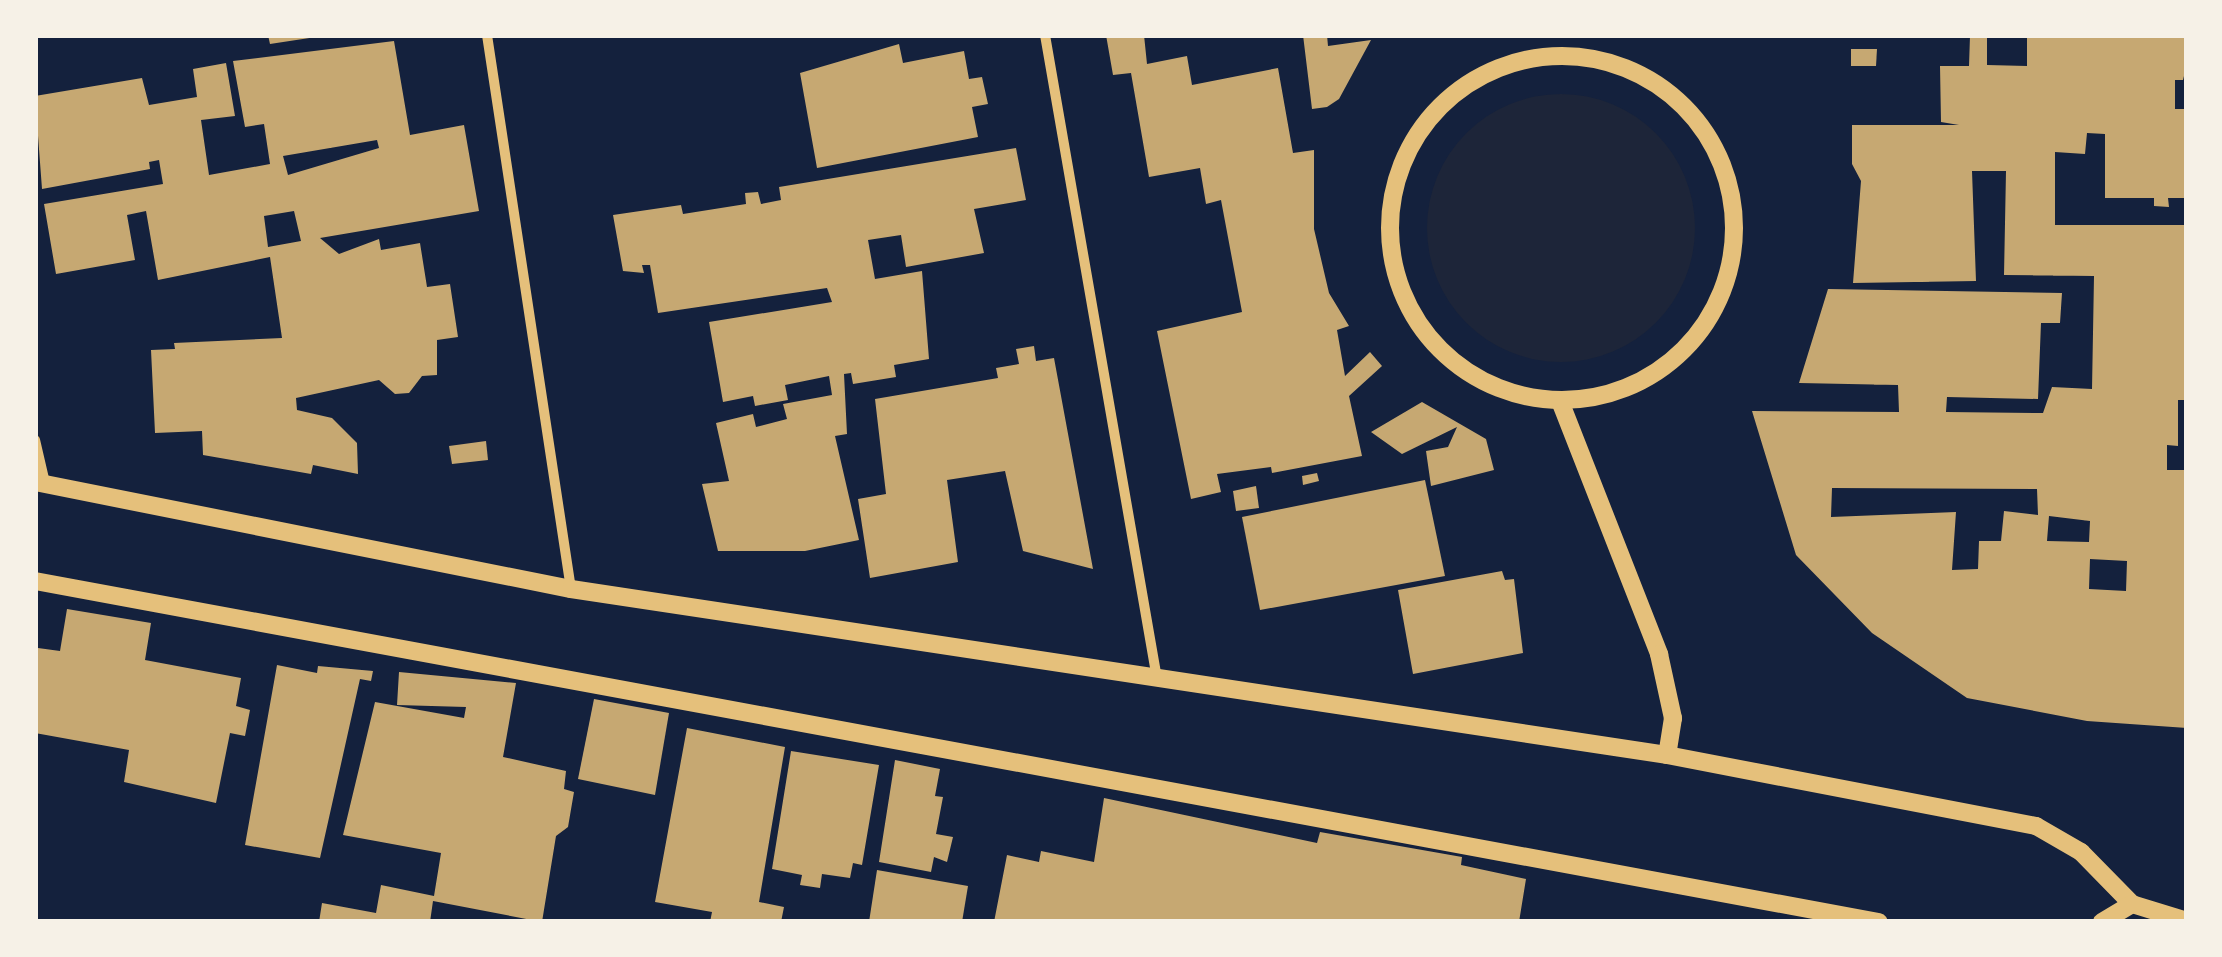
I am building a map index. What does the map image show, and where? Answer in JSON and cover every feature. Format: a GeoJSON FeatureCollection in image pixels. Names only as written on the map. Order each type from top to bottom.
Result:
{"type":"FeatureCollection","features":[{"type":"Feature","properties":{"kind":"street"},"geometry":{"type":"LineString","coordinates":[[487,35],[570,589]]}},
{"type":"Feature","properties":{"kind":"street"},"geometry":{"type":"LineString","coordinates":[[1044,35],[1157,682]]}},
{"type":"Feature","properties":{"kind":"street"},"geometry":{"type":"LineString","coordinates":[[1545,35],[1549,55]]}},
{"type":"Feature","properties":{"kind":"street"},"geometry":{"type":"LineString","coordinates":[[1549,55],[1620,65],[1672,95],[1700,123],[1728,177],[1734,249],[1717,306],[1691,344],[1644,381],[1560,401],[1501,390],[1439,350],[1404,300],[1389,247],[1392,187],[1416,132],[1457,90],[1490,70],[1549,55]]}},
{"type":"Feature","properties":{"kind":"street"},"geometry":{"type":"LineString","coordinates":[[1560,401],[1649,620],[1674,718],[1667,755]]}},
{"type":"Feature","properties":{"kind":"street"},"geometry":{"type":"LineString","coordinates":[[35,440],[40,484],[570,589],[1157,682],[1667,755],[2036,826],[2081,852],[2132,904],[2187,920]]}},
{"type":"Feature","properties":{"kind":"street"},"geometry":{"type":"LineString","coordinates":[[35,581],[1879,922]]}},
{"type":"Feature","properties":{"kind":"street"},"geometry":{"type":"LineString","coordinates":[[2102,922],[2132,904]]}},
{"type":"Feature","properties":{"kind":"shaded area"},"geometry":{"type":"Polygon","coordinates":[[[1561,94],[1587,96],[1612,104],[1636,116],[1656,133],[1673,153],[1685,177],[1693,202],[1693,254],[1685,279],[1673,303],[1656,323],[1636,340],[1612,352],[1587,360],[1561,362],[1535,360],[1510,352],[1486,340],[1466,323],[1449,303],[1437,279],[1429,254],[1427,228],[1429,202],[1437,177],[1449,153],[1466,133],[1486,116],[1510,104],[1535,96],[1561,94]]]}},
{"type":"Feature","properties":{"kind":"building"},"geometry":{"type":"Polygon","coordinates":[[[268,35],[316,35],[316,37],[270,44],[268,35]]]}},
{"type":"Feature","properties":{"kind":"building"},"geometry":{"type":"Polygon","coordinates":[[[1106,35],[1144,35],[1147,64],[1187,56],[1192,85],[1278,68],[1293,153],[1314,150],[1314,229],[1329,293],[1349,326],[1337,330],[1345,376],[1370,352],[1382,366],[1349,396],[1362,456],[1272,473],[1271,467],[1217,474],[1221,492],[1191,499],[1157,331],[1242,312],[1221,200],[1206,204],[1200,168],[1149,177],[1131,73],[1113,75],[1106,35]]]}},
{"type":"Feature","properties":{"kind":"building"},"geometry":{"type":"Polygon","coordinates":[[[1303,35],[1327,35],[1328,46],[1371,40],[1339,99],[1327,107],[1312,109],[1303,35]]]}},
{"type":"Feature","properties":{"kind":"building"},"geometry":{"type":"Polygon","coordinates":[[[2027,35],[2187,35],[2183,80],[2175,80],[2175,109],[2187,109],[2187,198],[2168,198],[2169,207],[2154,206],[2154,198],[2105,198],[2105,134],[2087,133],[2085,154],[2055,152],[2055,225],[2187,225],[2187,400],[2178,400],[2178,446],[2167,445],[2167,470],[2187,470],[2187,728],[2087,721],[1967,698],[1872,633],[1796,555],[1752,411],[1899,412],[1898,385],[1799,383],[1828,289],[2062,293],[2060,323],[2041,323],[2038,399],[1947,397],[1946,412],[2043,413],[2052,387],[2092,389],[2094,276],[2004,275],[2006,171],[1972,171],[1976,281],[1853,283],[1861,181],[1852,164],[1852,125],[1959,125],[1941,122],[1940,66],[1969,66],[1970,36],[1987,36],[1987,65],[2027,66],[2027,35]],[[1832,488],[1831,517],[1956,512],[1952,570],[1978,569],[1979,541],[2001,541],[2004,511],[2038,515],[2037,489],[1832,488]],[[2049,516],[2047,541],[2089,542],[2090,521],[2049,516]],[[2090,559],[2089,589],[2126,591],[2127,561],[2090,559]]]}},
{"type":"Feature","properties":{"kind":"building"},"geometry":{"type":"Polygon","coordinates":[[[394,41],[410,135],[464,125],[479,211],[320,238],[339,254],[379,239],[381,250],[420,243],[427,287],[450,284],[458,337],[437,340],[437,375],[422,376],[409,393],[395,394],[379,380],[296,398],[297,410],[332,418],[357,443],[358,474],[313,465],[311,474],[203,455],[202,431],[155,433],[151,350],[175,349],[174,343],[282,338],[270,257],[158,280],[146,211],[127,215],[135,260],[56,274],[44,204],[163,184],[159,160],[149,162],[150,169],[42,189],[35,96],[142,78],[149,105],[197,97],[193,69],[226,63],[235,116],[201,120],[209,175],[270,164],[264,124],[245,127],[233,61],[394,41]],[[377,140],[283,156],[288,175],[379,148],[377,140]],[[294,211],[264,216],[268,247],[301,241],[294,211]]]}},
{"type":"Feature","properties":{"kind":"building"},"geometry":{"type":"Polygon","coordinates":[[[899,44],[903,63],[964,51],[969,79],[982,77],[988,104],[972,107],[978,137],[817,168],[800,73],[899,44]]]}},
{"type":"Feature","properties":{"kind":"building"},"geometry":{"type":"Polygon","coordinates":[[[1851,49],[1877,49],[1876,66],[1851,66],[1851,49]]]}},
{"type":"Feature","properties":{"kind":"building"},"geometry":{"type":"Polygon","coordinates":[[[1016,148],[1026,200],[974,209],[984,253],[906,267],[901,235],[868,240],[875,279],[922,271],[929,359],[894,365],[896,377],[853,384],[851,373],[844,374],[847,434],[835,436],[859,540],[805,551],[718,551],[702,484],[729,481],[716,423],[753,414],[756,427],[787,419],[783,404],[832,395],[829,376],[785,385],[788,400],[755,406],[753,396],[723,402],[709,322],[832,302],[827,288],[658,313],[650,265],[642,265],[644,273],[623,271],[613,215],[681,205],[683,214],[746,204],[745,193],[758,192],[761,204],[781,200],[779,187],[1016,148]]]}},
{"type":"Feature","properties":{"kind":"building"},"geometry":{"type":"Polygon","coordinates":[[[1034,346],[1036,361],[1054,358],[1093,569],[1023,551],[1005,471],[947,480],[958,562],[870,578],[858,499],[886,494],[875,399],[998,378],[996,368],[1019,364],[1016,349],[1034,346]]]}},
{"type":"Feature","properties":{"kind":"building"},"geometry":{"type":"Polygon","coordinates":[[[1422,402],[1486,439],[1494,470],[1431,486],[1426,451],[1448,447],[1457,427],[1402,454],[1371,432],[1422,402]]]}},
{"type":"Feature","properties":{"kind":"building"},"geometry":{"type":"Polygon","coordinates":[[[486,441],[488,460],[452,464],[449,446],[486,441]]]}},
{"type":"Feature","properties":{"kind":"building"},"geometry":{"type":"Polygon","coordinates":[[[1317,473],[1319,481],[1303,485],[1302,476],[1317,473]]]}},
{"type":"Feature","properties":{"kind":"building"},"geometry":{"type":"Polygon","coordinates":[[[1425,480],[1445,576],[1260,610],[1242,517],[1425,480]]]}},
{"type":"Feature","properties":{"kind":"building"},"geometry":{"type":"Polygon","coordinates":[[[1256,486],[1259,508],[1236,511],[1233,491],[1256,486]]]}},
{"type":"Feature","properties":{"kind":"building"},"geometry":{"type":"Polygon","coordinates":[[[1502,571],[1505,580],[1514,579],[1523,653],[1413,674],[1398,590],[1502,571]]]}},
{"type":"Feature","properties":{"kind":"building"},"geometry":{"type":"Polygon","coordinates":[[[67,609],[151,623],[145,660],[241,678],[236,706],[250,710],[245,736],[230,733],[216,803],[124,782],[129,750],[35,733],[38,648],[60,651],[67,609]]]}},
{"type":"Feature","properties":{"kind":"building"},"geometry":{"type":"Polygon","coordinates":[[[277,665],[317,673],[318,666],[373,671],[371,681],[360,679],[320,858],[245,845],[277,665]]]}},
{"type":"Feature","properties":{"kind":"building"},"geometry":{"type":"Polygon","coordinates":[[[399,672],[516,683],[503,757],[566,771],[564,789],[574,792],[568,827],[556,836],[542,922],[433,901],[430,922],[319,922],[322,903],[376,913],[381,885],[434,896],[441,853],[343,835],[375,702],[464,718],[466,707],[397,705],[399,672]]]}},
{"type":"Feature","properties":{"kind":"building"},"geometry":{"type":"Polygon","coordinates":[[[594,699],[669,713],[655,795],[578,779],[594,699]]]}},
{"type":"Feature","properties":{"kind":"building"},"geometry":{"type":"Polygon","coordinates":[[[687,728],[785,747],[759,902],[784,907],[781,922],[710,922],[712,912],[655,902],[687,728]]]}},
{"type":"Feature","properties":{"kind":"building"},"geometry":{"type":"Polygon","coordinates":[[[791,751],[879,765],[862,865],[853,863],[850,878],[822,874],[820,888],[800,885],[802,875],[772,869],[791,751]]]}},
{"type":"Feature","properties":{"kind":"building"},"geometry":{"type":"Polygon","coordinates":[[[895,760],[940,769],[935,796],[943,797],[936,834],[953,837],[947,862],[934,857],[931,872],[879,862],[895,760]]]}},
{"type":"Feature","properties":{"kind":"building"},"geometry":{"type":"Polygon","coordinates":[[[1104,798],[1317,843],[1320,832],[1462,857],[1461,865],[1526,879],[1519,922],[994,922],[1007,855],[1039,862],[1041,851],[1094,862],[1104,798]]]}},
{"type":"Feature","properties":{"kind":"building"},"geometry":{"type":"Polygon","coordinates":[[[877,870],[968,886],[962,922],[869,922],[877,870]]]}}]}
